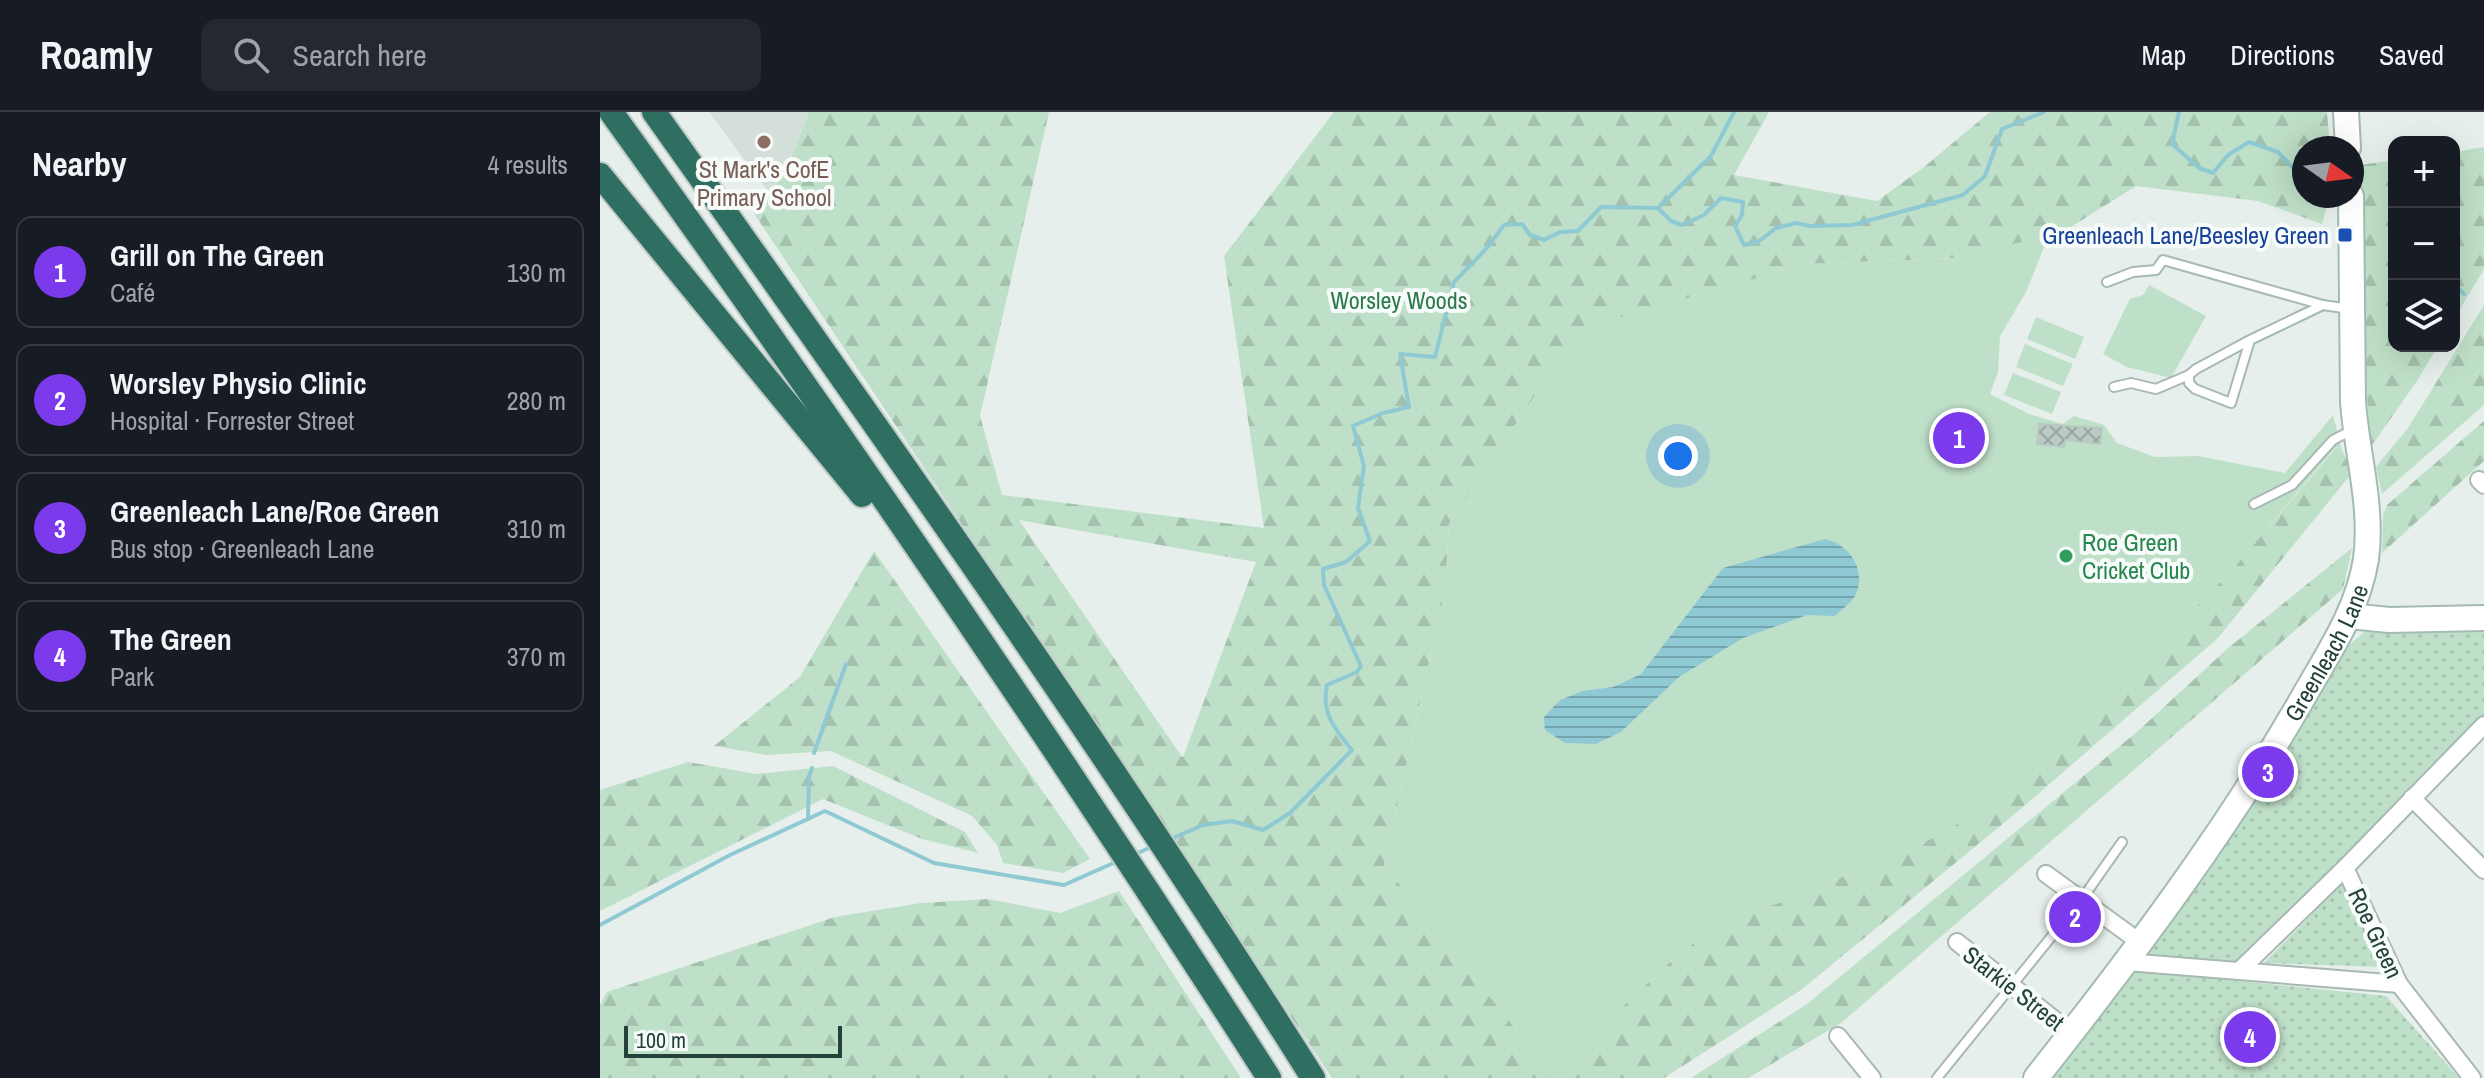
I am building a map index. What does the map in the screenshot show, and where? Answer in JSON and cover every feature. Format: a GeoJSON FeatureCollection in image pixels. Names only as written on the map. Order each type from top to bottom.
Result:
{"type":"FeatureCollection","features":[{"type":"Feature","properties":{"kind":"highway"},"geometry":{"type":"LineString","coordinates":[[611,112],[937,576],[1164,912],[1269,1078]]}},
{"type":"Feature","properties":{"kind":"highway"},"geometry":{"type":"LineString","coordinates":[[654,112],[967,557],[1143,817],[1313,1078]]}},
{"type":"Feature","properties":{"kind":"highway"},"geometry":{"type":"LineString","coordinates":[[600,175],[858,490],[937,576]]}},
{"type":"Feature","properties":{"kind":"street"},"geometry":{"type":"LineString","coordinates":[[2346,112],[2347,136]]}},
{"type":"Feature","properties":{"kind":"street","name":"Greenleach Lane"},"geometry":{"type":"LineString","coordinates":[[2036,1078],[2134,953],[2220,831],[2289,723],[2350,616],[2366,559],[2367,496],[2355,432],[2351,208]]}},
{"type":"Feature","properties":{"kind":"street"},"geometry":{"type":"LineString","coordinates":[[2350,616],[2389,620],[2484,618]]}},
{"type":"Feature","properties":{"kind":"street","name":"Roe Green"},"geometry":{"type":"LineString","coordinates":[[2472,1078],[2399,984],[2345,868],[2484,725]]}},
{"type":"Feature","properties":{"kind":"street"},"geometry":{"type":"LineString","coordinates":[[2412,798],[2484,870]]}},
{"type":"Feature","properties":{"kind":"street"},"geometry":{"type":"LineString","coordinates":[[2239,971],[2345,868]]}},
{"type":"Feature","properties":{"kind":"street"},"geometry":{"type":"LineString","coordinates":[[2046,874],[2082,899],[2134,953],[2239,971],[2399,984]]}},
{"type":"Feature","properties":{"kind":"street","name":"Starkie Street"},"geometry":{"type":"LineString","coordinates":[[1957,942],[2071,1033]]}},
{"type":"Feature","properties":{"kind":"street"},"geometry":{"type":"LineString","coordinates":[[1838,1036],[1872,1078]]}},
{"type":"Feature","properties":{"kind":"lane"},"geometry":{"type":"LineString","coordinates":[[2107,282],[2133,272],[2156,270],[2163,260],[2323,305],[2351,309]]}},
{"type":"Feature","properties":{"kind":"lane"},"geometry":{"type":"LineString","coordinates":[[2114,387],[2137,383],[2156,389],[2323,305]]}},
{"type":"Feature","properties":{"kind":"lane"},"geometry":{"type":"LineString","coordinates":[[2189,375],[2189,383],[2195,389],[2231,403],[2250,340]]}},
{"type":"Feature","properties":{"kind":"lane"},"geometry":{"type":"LineString","coordinates":[[2254,504],[2292,485],[2333,440],[2355,432]]}},
{"type":"Feature","properties":{"kind":"lane"},"geometry":{"type":"LineString","coordinates":[[1937,1078],[2082,899],[2122,842]]}},
{"type":"Feature","properties":{"kind":"shaded area","name":"St Mark's CofE Primary School"},"geometry":{"type":"Polygon","coordinates":[[[709,112],[809,112],[786,172],[769,193],[709,112]]]}},
{"type":"Feature","properties":{"kind":"green space","name":"Worsley Woods"},"geometry":{"type":"Polygon","coordinates":[[[809,112],[1049,112],[980,416],[1002,495],[1264,528],[1224,256],[1334,112],[1769,112],[1734,175],[1877,201],[1990,112],[2327,112],[2329,136],[2292,136],[2292,208],[2327,208],[2322,224],[2258,201],[2136,186],[2063,232],[1954,258],[1806,264],[1579,329],[1449,524],[1445,590],[1384,865],[1555,1078],[1332,1078],[753,212],[786,172],[809,112]],[[1019,520],[1182,757],[1256,562],[1019,520]]]}},
{"type":"Feature","properties":{"kind":"green space"},"geometry":{"type":"Polygon","coordinates":[[[2484,147],[2484,269],[2460,309],[2460,208],[2460,151],[2484,147]]]}},
{"type":"Feature","properties":{"kind":"green space"},"geometry":{"type":"Polygon","coordinates":[[[2388,161],[2388,352],[2434,352],[2370,448],[2356,208],[2364,208],[2364,164],[2388,161]]]}},
{"type":"Feature","properties":{"kind":"green space"},"geometry":{"type":"Polygon","coordinates":[[[2049,235],[2026,292],[2000,336],[1998,372],[1990,394],[2029,414],[2063,424],[2074,416],[2104,425],[2117,443],[2155,457],[2198,456],[2285,473],[2333,415],[2341,447],[2335,448],[2232,570],[2114,694],[2073,732],[1963,821],[1914,848],[1776,904],[1730,914],[1670,962],[1613,1016],[1566,1078],[1555,1078],[1384,865],[1445,590],[1449,524],[1579,328],[1806,264],[1954,258],[2049,235]]]}},
{"type":"Feature","properties":{"kind":"green space"},"geometry":{"type":"Polygon","coordinates":[[[2149,285],[2206,316],[2171,378],[2127,367],[2103,354],[2130,299],[2143,295],[2149,285]]]}},
{"type":"Feature","properties":{"kind":"green space"},"geometry":{"type":"Polygon","coordinates":[[[2484,305],[2484,405],[2382,494],[2376,467],[2408,428],[2455,352],[2460,352],[2460,344],[2484,305]]]}},
{"type":"Feature","properties":{"kind":"green space"},"geometry":{"type":"Polygon","coordinates":[[[2036,317],[2084,337],[2075,359],[2027,339],[2036,317]]]}},
{"type":"Feature","properties":{"kind":"green space"},"geometry":{"type":"Polygon","coordinates":[[[2025,344],[2073,364],[2063,386],[2016,367],[2025,344]]]}},
{"type":"Feature","properties":{"kind":"green space"},"geometry":{"type":"Polygon","coordinates":[[[2013,373],[2061,392],[2052,414],[2004,395],[2013,373]]]}},
{"type":"Feature","properties":{"kind":"green space"},"geometry":{"type":"Polygon","coordinates":[[[2484,421],[2484,461],[2382,553],[2383,515],[2387,505],[2484,421]]]}},
{"type":"Feature","properties":{"kind":"green space"},"geometry":{"type":"Polygon","coordinates":[[[2341,447],[2352,473],[2218,638],[2016,813],[1801,990],[1664,1078],[1566,1078],[1613,1016],[1670,962],[1730,914],[1776,904],[1914,848],[1963,821],[2073,732],[2114,694],[2232,570],[2336,448],[2341,447]]]}},
{"type":"Feature","properties":{"kind":"green space"},"geometry":{"type":"Polygon","coordinates":[[[2352,548],[2343,589],[1841,1023],[1748,1078],[1691,1078],[1807,1004],[2138,731],[2227,649],[2352,548]]]}},
{"type":"Feature","properties":{"kind":"green space"},"geometry":{"type":"Polygon","coordinates":[[[874,551],[1090,859],[1063,873],[1003,863],[997,845],[972,816],[831,751],[767,755],[714,746],[800,677],[874,551]]]}},
{"type":"Feature","properties":{"kind":"green space"},"geometry":{"type":"Polygon","coordinates":[[[2484,628],[2484,715],[2238,963],[2147,954],[2343,650],[2368,629],[2484,628]]]}},
{"type":"Feature","properties":{"kind":"green space"},"geometry":{"type":"Polygon","coordinates":[[[688,762],[757,774],[833,766],[965,832],[978,853],[922,839],[823,799],[600,911],[600,790],[688,762]]]}},
{"type":"Feature","properties":{"kind":"green space"},"geometry":{"type":"Polygon","coordinates":[[[2342,884],[2383,967],[2264,963],[2342,884]]]}},
{"type":"Feature","properties":{"kind":"green space"},"geometry":{"type":"Polygon","coordinates":[[[1119,891],[1241,1078],[600,1078],[600,1005],[607,992],[835,917],[921,903],[988,899],[1060,913],[1119,891]]]}},
{"type":"Feature","properties":{"kind":"green space"},"geometry":{"type":"Polygon","coordinates":[[[2130,970],[2386,996],[2459,1078],[2046,1078],[2130,970]]]}},
{"type":"Feature","properties":{"kind":"water"},"geometry":{"type":"Polygon","coordinates":[[[1825,539],[1848,552],[1859,574],[1859,583],[1851,602],[1835,616],[1807,615],[1743,638],[1679,677],[1621,732],[1596,744],[1565,743],[1545,730],[1544,717],[1560,700],[1583,691],[1613,687],[1641,674],[1723,568],[1825,539]]]}},
{"type":"Feature","properties":{"kind":"building"},"geometry":{"type":"Polygon","coordinates":[[[1960,424],[1971,430],[1959,452],[1948,446],[1960,424]]]}},
{"type":"Feature","properties":{"kind":"building"},"geometry":{"type":"Polygon","coordinates":[[[2039,424],[2102,428],[2100,444],[2065,440],[2064,447],[2037,444],[2039,424]]]}},
{"type":"Feature","properties":{"kind":"waterway"},"geometry":{"type":"LineString","coordinates":[[1658,208],[1711,156],[1734,112]]}},
{"type":"Feature","properties":{"kind":"waterway"},"geometry":{"type":"LineString","coordinates":[[1171,839],[1203,825],[1232,821],[1263,830],[1290,813],[1352,750],[1330,720],[1326,704],[1327,685],[1357,672],[1361,666],[1324,585],[1323,569],[1346,562],[1370,541],[1358,508],[1364,466],[1353,426],[1383,413],[1409,407],[1400,354],[1435,357],[1454,282],[1504,225],[1522,224],[1530,235],[1544,240],[1560,232],[1578,231],[1601,207],[1658,208],[1671,221],[1682,225],[1704,215],[1721,198],[1743,202],[1742,215],[1735,226],[1744,245],[1759,241],[1776,228],[1797,223],[1809,226],[1852,225],[1963,195],[1985,176],[2002,129],[2044,112]]}},
{"type":"Feature","properties":{"kind":"waterway"},"geometry":{"type":"LineString","coordinates":[[2179,112],[2172,144],[2199,168],[2213,173],[2228,155],[2249,142],[2278,152],[2292,167]]}},
{"type":"Feature","properties":{"kind":"waterway"},"geometry":{"type":"LineString","coordinates":[[2460,290],[2464,294]]}},
{"type":"Feature","properties":{"kind":"waterway"},"geometry":{"type":"LineString","coordinates":[[814,753],[846,664]]}},
{"type":"Feature","properties":{"kind":"waterway"},"geometry":{"type":"LineString","coordinates":[[808,819],[812,768]]}},
{"type":"Feature","properties":{"kind":"waterway"},"geometry":{"type":"LineString","coordinates":[[600,925],[730,855],[825,811],[934,863],[1064,885],[1118,861]]}},
{"type":"Feature","properties":{"kind":"waterway"},"geometry":{"type":"LineString","coordinates":[[1134,855],[1151,847]]}},
{"type":"Feature","properties":{"kind":"place","name":"St Mark's CofE Primary School"},"geometry":{"type":"Point","coordinates":[764,142]}},
{"type":"Feature","properties":{"kind":"place","name":"Greenleach Lane/Beesley Green"},"geometry":{"type":"Point","coordinates":[2345,235]}},
{"type":"Feature","properties":{"kind":"place","name":"Grill on The Green"},"geometry":{"type":"Point","coordinates":[1959,438]}},
{"type":"Feature","properties":{"kind":"place","name":"Roe Green Cricket Club"},"geometry":{"type":"Point","coordinates":[2066,556]}},
{"type":"Feature","properties":{"kind":"place","name":"Greenleach Lane/Roe Green"},"geometry":{"type":"Point","coordinates":[2268,772]}},
{"type":"Feature","properties":{"kind":"place","name":"Worsley Physio Clinic"},"geometry":{"type":"Point","coordinates":[2075,917]}},
{"type":"Feature","properties":{"kind":"place","name":"The Green"},"geometry":{"type":"Point","coordinates":[2250,1037]}}]}
